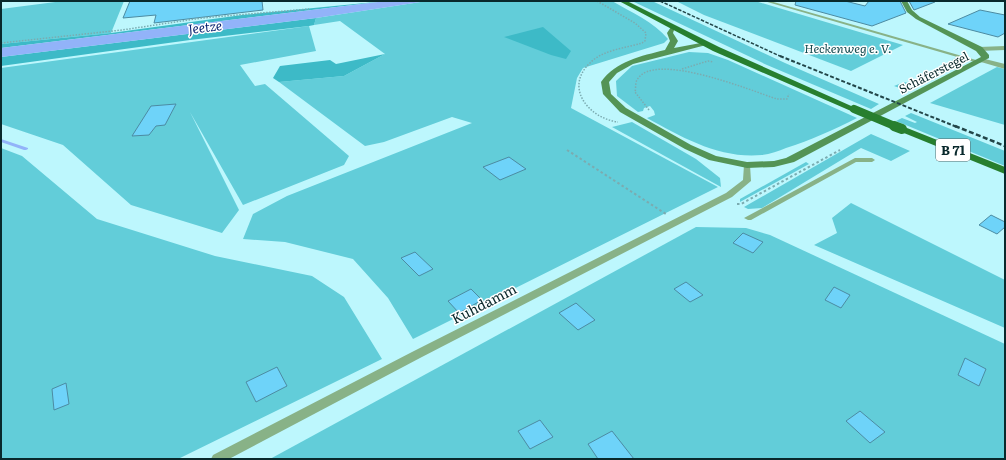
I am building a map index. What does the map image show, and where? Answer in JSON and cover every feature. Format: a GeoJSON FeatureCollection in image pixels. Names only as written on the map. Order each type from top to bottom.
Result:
{"type":"FeatureCollection","features":[{"type":"Feature","properties":{"kind":"main road","name":"B 71"},"geometry":{"type":"LineString","coordinates":[[622,1],[706,44],[854,109],[1005,171]]}},
{"type":"Feature","properties":{"kind":"main road","name":"Schäferstegel"},"geometry":{"type":"LineString","coordinates":[[706,44],[627,62],[614,69],[607,78],[605,89],[610,99],[616,105],[636,118],[708,156],[725,162],[747,165],[781,163],[823,144],[982,61],[985,55],[979,49],[921,21],[909,11],[904,1]]}},
{"type":"Feature","properties":{"kind":"main road"},"geometry":{"type":"LineString","coordinates":[[668,52],[674,42],[673,36],[670,33],[673,28]]}},
{"type":"Feature","properties":{"kind":"street"},"geometry":{"type":"LineString","coordinates":[[979,49],[1005,48]]}},
{"type":"Feature","properties":{"kind":"street"},"geometry":{"type":"LineString","coordinates":[[982,61],[1005,67]]}},
{"type":"Feature","properties":{"kind":"lane"},"geometry":{"type":"LineString","coordinates":[[766,1],[982,61]]}},
{"type":"Feature","properties":{"kind":"lane"},"geometry":{"type":"LineString","coordinates":[[748,218],[855,160],[872,160]]}},
{"type":"Feature","properties":{"kind":"lane","name":"Kuhdamm"},"geometry":{"type":"LineString","coordinates":[[217,459],[416,355],[718,201],[736,191],[748,181],[747,165]]}},
{"type":"Feature","properties":{"kind":"path"},"geometry":{"type":"LineString","coordinates":[[1,43],[122,30],[202,18],[309,9]]}},
{"type":"Feature","properties":{"kind":"path"},"geometry":{"type":"LineString","coordinates":[[636,118],[648,114],[649,110],[635,92],[637,80],[644,73],[659,69],[682,69],[708,61],[717,62]]}},
{"type":"Feature","properties":{"kind":"path"},"geometry":{"type":"LineString","coordinates":[[682,69],[777,100],[787,99],[790,95],[786,92]]}},
{"type":"Feature","properties":{"kind":"path"},"geometry":{"type":"LineString","coordinates":[[567,150],[664,213]]}},
{"type":"Feature","properties":{"kind":"path"},"geometry":{"type":"LineString","coordinates":[[718,201],[741,204],[813,165]]}},
{"type":"Feature","properties":{"kind":"green space"},"geometry":{"type":"Polygon","coordinates":[[[63,1],[124,1],[111,33],[1,44],[1,9],[63,1]]]}},
{"type":"Feature","properties":{"kind":"green space"},"geometry":{"type":"Polygon","coordinates":[[[427,1],[612,1],[649,22],[668,39],[664,43],[583,68],[577,78],[571,108],[718,187],[413,339],[388,298],[353,259],[285,242],[243,239],[253,214],[287,196],[472,123],[452,117],[384,142],[365,146],[279,82],[344,76],[385,54],[340,21],[314,25],[316,18],[427,1]]]}},
{"type":"Feature","properties":{"kind":"green space"},"geometry":{"type":"Polygon","coordinates":[[[632,1],[652,1],[785,63],[879,104],[871,109],[767,65],[632,1]]]}},
{"type":"Feature","properties":{"kind":"green space","name":"Heckenweg e. V."},"geometry":{"type":"Polygon","coordinates":[[[676,1],[755,1],[903,45],[851,71],[704,15],[676,1]]]}},
{"type":"Feature","properties":{"kind":"green space"},"geometry":{"type":"Polygon","coordinates":[[[309,26],[316,51],[240,65],[255,86],[265,84],[349,156],[344,165],[243,205],[190,112],[239,210],[222,233],[131,205],[63,145],[1,124],[1,68],[309,26]]]}},
{"type":"Feature","properties":{"kind":"green space"},"geometry":{"type":"Polygon","coordinates":[[[689,52],[708,53],[728,60],[857,118],[804,142],[768,154],[731,154],[702,146],[674,133],[647,118],[655,115],[650,106],[644,108],[643,111],[638,112],[617,96],[616,81],[632,66],[689,52]]]}},
{"type":"Feature","properties":{"kind":"green space"},"geometry":{"type":"Polygon","coordinates":[[[955,58],[965,60],[959,63],[963,66],[959,66],[908,91],[894,86],[904,82],[914,84],[950,66],[951,61],[955,58]]]}},
{"type":"Feature","properties":{"kind":"green space"},"geometry":{"type":"Polygon","coordinates":[[[997,67],[1005,69],[1005,125],[930,103],[997,67]]]}},
{"type":"Feature","properties":{"kind":"green space"},"geometry":{"type":"Polygon","coordinates":[[[911,113],[1005,151],[1005,166],[896,121],[902,118],[915,123],[917,122],[905,116],[911,113]]]}},
{"type":"Feature","properties":{"kind":"green space"},"geometry":{"type":"Polygon","coordinates":[[[632,122],[696,159],[720,178],[721,187],[612,127],[632,122]]]}},
{"type":"Feature","properties":{"kind":"green space"},"geometry":{"type":"Polygon","coordinates":[[[871,134],[910,151],[891,161],[861,148],[762,208],[748,209],[744,207],[871,134]]]}},
{"type":"Feature","properties":{"kind":"green space"},"geometry":{"type":"Polygon","coordinates":[[[1,148],[22,156],[97,219],[215,256],[312,276],[344,297],[382,359],[178,459],[1,459],[1,148]]]}},
{"type":"Feature","properties":{"kind":"green space"},"geometry":{"type":"Polygon","coordinates":[[[806,162],[809,164],[740,202],[740,199],[806,162]]]}},
{"type":"Feature","properties":{"kind":"green space"},"geometry":{"type":"Polygon","coordinates":[[[851,203],[1005,280],[1005,328],[814,245],[837,233],[832,218],[851,203]]]}},
{"type":"Feature","properties":{"kind":"green space"},"geometry":{"type":"Polygon","coordinates":[[[696,227],[746,228],[770,235],[1005,344],[1005,459],[270,459],[696,227]]]}},
{"type":"Feature","properties":{"kind":"shaded area"},"geometry":{"type":"Polygon","coordinates":[[[386,1],[1,48],[1,44],[111,33],[242,15],[386,1]]]}},
{"type":"Feature","properties":{"kind":"shaded area"},"geometry":{"type":"Polygon","coordinates":[[[316,18],[314,25],[309,26],[190,40],[1,66],[1,57],[316,18]]]}},
{"type":"Feature","properties":{"kind":"shaded area"},"geometry":{"type":"Polygon","coordinates":[[[543,27],[571,51],[566,59],[551,55],[504,37],[543,27]]]}},
{"type":"Feature","properties":{"kind":"shaded area"},"geometry":{"type":"Polygon","coordinates":[[[385,54],[344,76],[279,82],[273,78],[280,66],[330,60],[336,64],[385,54]]]}},
{"type":"Feature","properties":{"kind":"water","name":"Jeetze"},"geometry":{"type":"Polygon","coordinates":[[[386,1],[427,1],[316,18],[1,57],[1,48],[386,1]]]}},
{"type":"Feature","properties":{"kind":"building"},"geometry":{"type":"Polygon","coordinates":[[[130,1],[262,1],[263,10],[154,23],[156,15],[123,18],[130,1]]]}},
{"type":"Feature","properties":{"kind":"building"},"geometry":{"type":"Polygon","coordinates":[[[796,1],[845,1],[865,6],[869,1],[900,1],[906,13],[872,26],[795,5],[796,1]]]}},
{"type":"Feature","properties":{"kind":"building"},"geometry":{"type":"Polygon","coordinates":[[[909,1],[935,1],[935,2],[914,10],[909,1]]]}},
{"type":"Feature","properties":{"kind":"building"},"geometry":{"type":"Polygon","coordinates":[[[980,10],[1005,15],[1005,33],[998,37],[948,24],[980,10]]]}},
{"type":"Feature","properties":{"kind":"building"},"geometry":{"type":"Polygon","coordinates":[[[176,104],[165,125],[156,126],[149,135],[132,136],[151,106],[176,104]]]}},
{"type":"Feature","properties":{"kind":"building"},"geometry":{"type":"Polygon","coordinates":[[[509,157],[526,169],[500,180],[483,167],[509,157]]]}},
{"type":"Feature","properties":{"kind":"building"},"geometry":{"type":"Polygon","coordinates":[[[991,215],[1005,222],[1005,227],[997,234],[979,225],[991,215]]]}},
{"type":"Feature","properties":{"kind":"building"},"geometry":{"type":"Polygon","coordinates":[[[743,233],[763,242],[753,253],[733,243],[743,233]]]}},
{"type":"Feature","properties":{"kind":"building"},"geometry":{"type":"Polygon","coordinates":[[[415,252],[433,269],[419,276],[401,258],[415,252]]]}},
{"type":"Feature","properties":{"kind":"building"},"geometry":{"type":"Polygon","coordinates":[[[686,282],[703,295],[690,302],[674,289],[686,282]]]}},
{"type":"Feature","properties":{"kind":"building"},"geometry":{"type":"Polygon","coordinates":[[[834,287],[850,295],[841,308],[825,300],[834,287]]]}},
{"type":"Feature","properties":{"kind":"building"},"geometry":{"type":"Polygon","coordinates":[[[471,289],[482,300],[459,313],[448,301],[471,289]]]}},
{"type":"Feature","properties":{"kind":"building"},"geometry":{"type":"Polygon","coordinates":[[[576,303],[595,320],[578,330],[559,313],[576,303]]]}},
{"type":"Feature","properties":{"kind":"building"},"geometry":{"type":"Polygon","coordinates":[[[965,358],[986,369],[979,386],[958,375],[965,358]]]}},
{"type":"Feature","properties":{"kind":"building"},"geometry":{"type":"Polygon","coordinates":[[[277,367],[287,386],[256,402],[246,382],[277,367]]]}},
{"type":"Feature","properties":{"kind":"building"},"geometry":{"type":"Polygon","coordinates":[[[66,383],[69,404],[54,410],[52,389],[66,383]]]}},
{"type":"Feature","properties":{"kind":"building"},"geometry":{"type":"Polygon","coordinates":[[[860,411],[885,432],[870,443],[846,421],[860,411]]]}},
{"type":"Feature","properties":{"kind":"building"},"geometry":{"type":"Polygon","coordinates":[[[540,420],[553,437],[530,449],[518,431],[540,420]]]}},
{"type":"Feature","properties":{"kind":"building"},"geometry":{"type":"Polygon","coordinates":[[[612,431],[634,459],[598,459],[588,444],[612,431]]]}},
{"type":"Feature","properties":{"kind":"waterway"},"geometry":{"type":"LineString","coordinates":[[1,140],[26,149]]}},
{"type":"Feature","properties":{"kind":"railway"},"geometry":{"type":"LineString","coordinates":[[660,1],[782,57]]}},
{"type":"Feature","properties":{"kind":"railway"},"geometry":{"type":"LineString","coordinates":[[780,56],[957,127]]}},
{"type":"Feature","properties":{"kind":"railway"},"geometry":{"type":"LineString","coordinates":[[955,126],[1005,146]]}}]}
